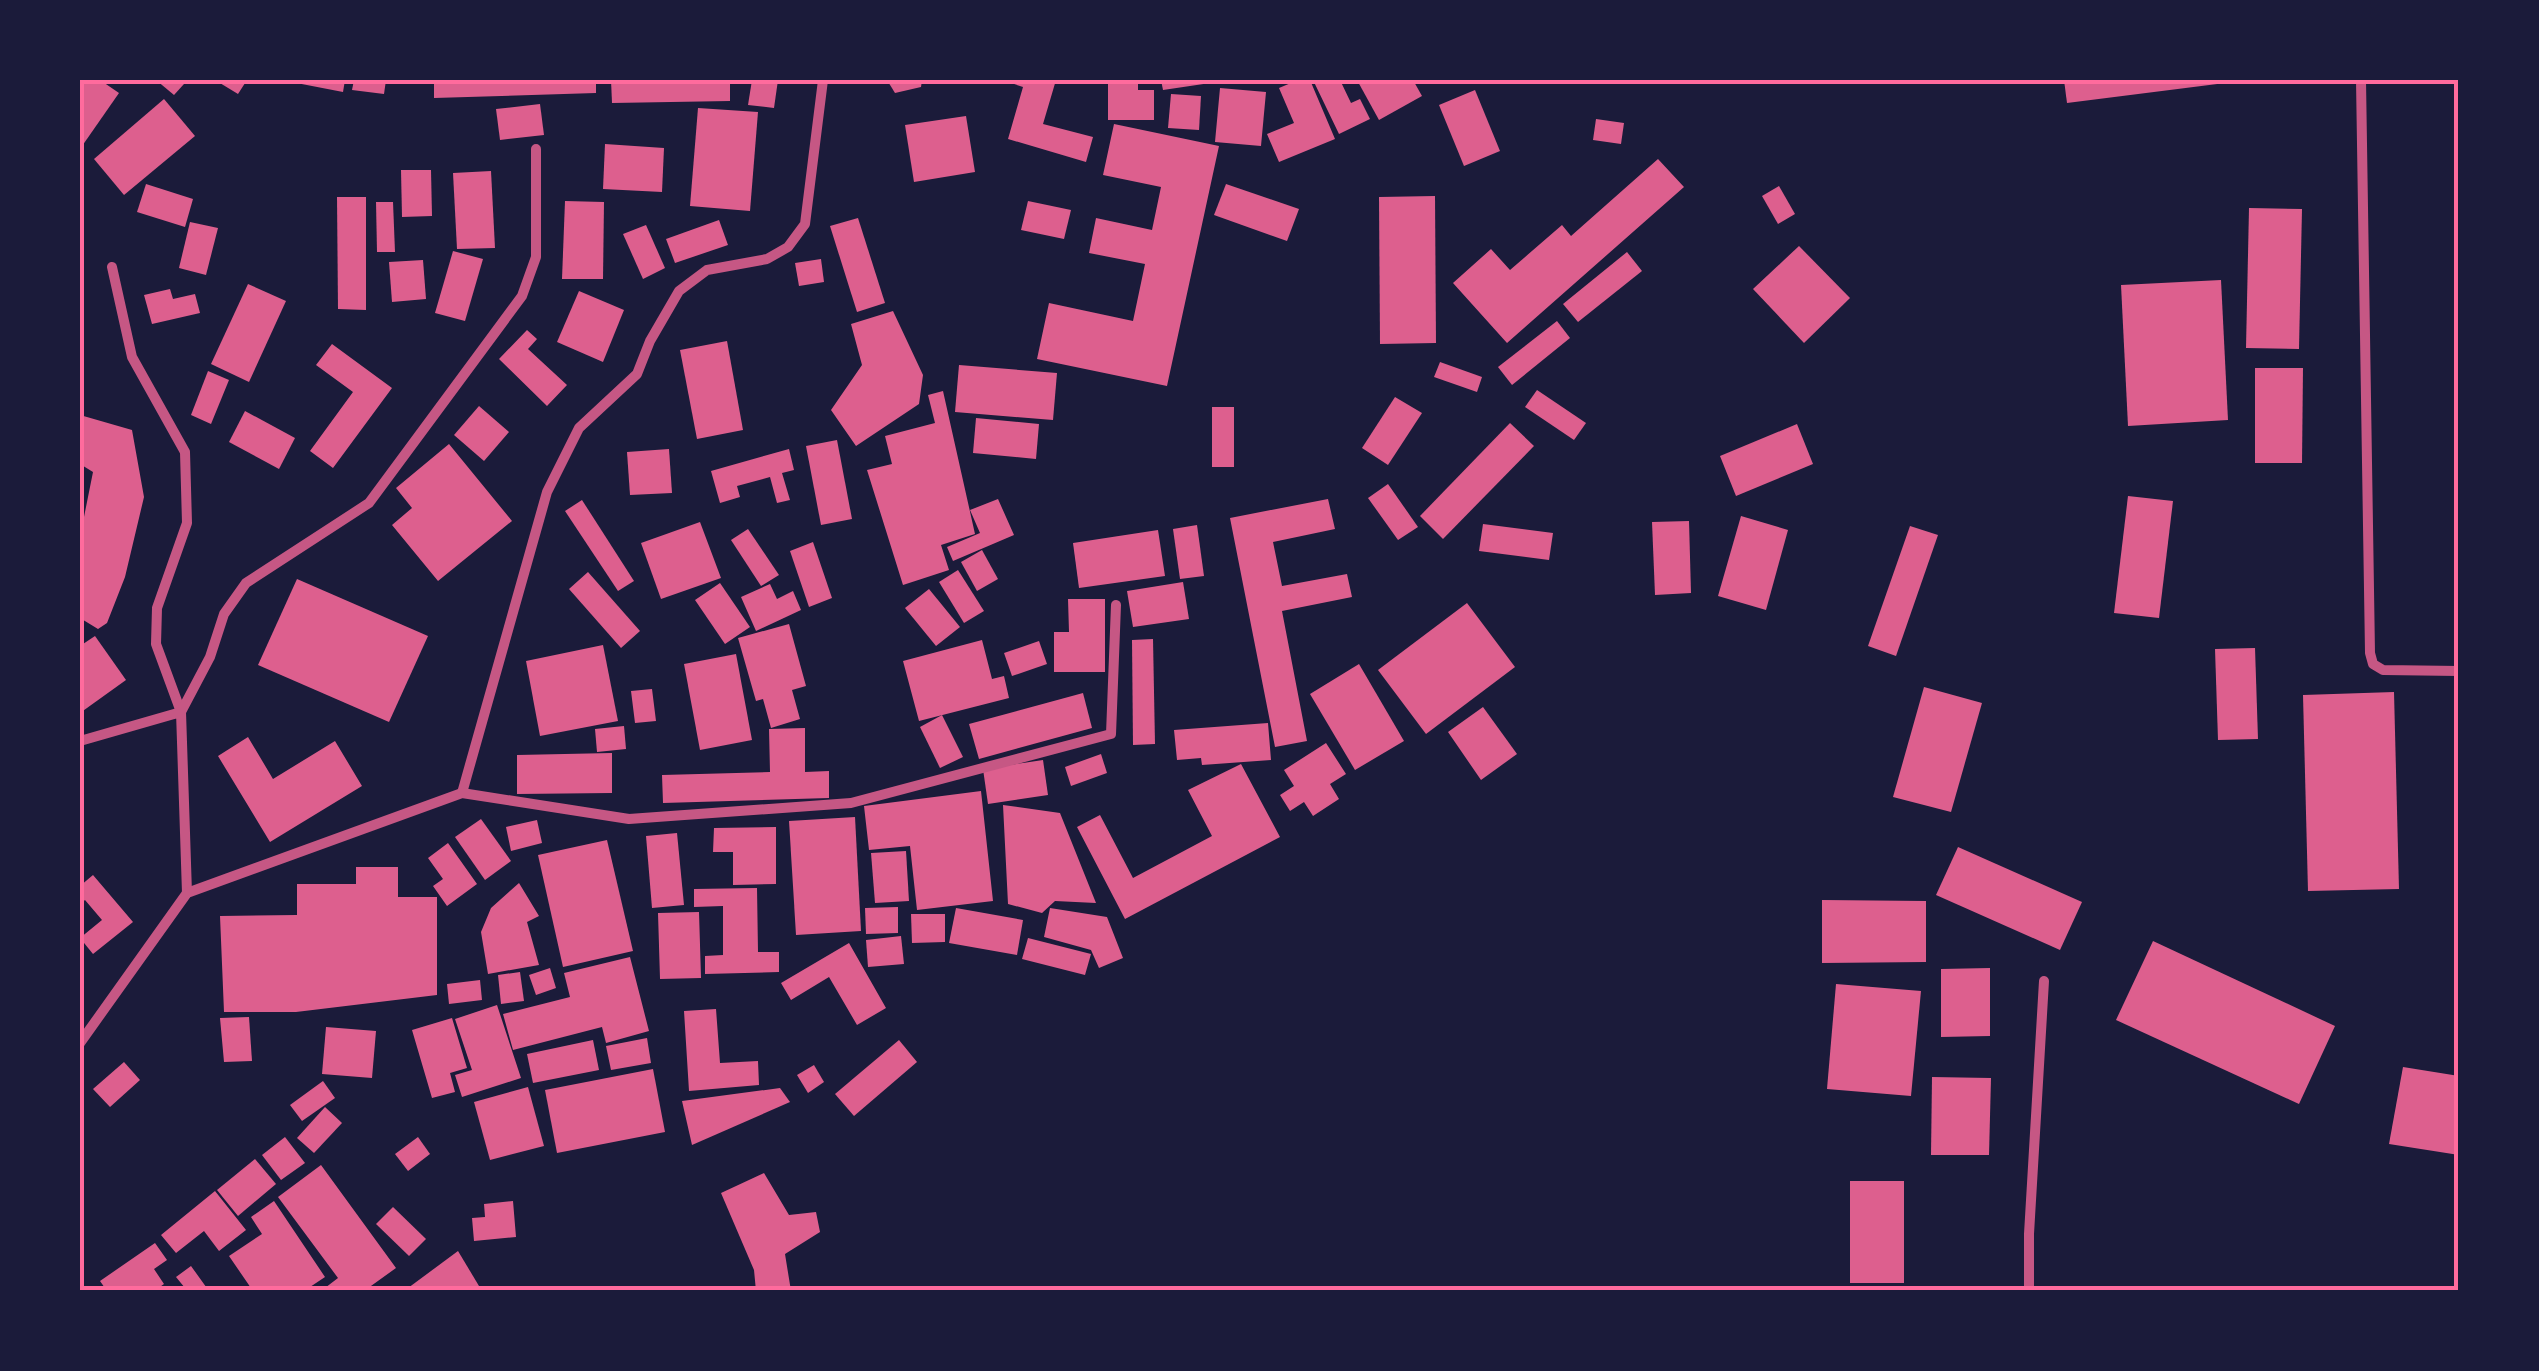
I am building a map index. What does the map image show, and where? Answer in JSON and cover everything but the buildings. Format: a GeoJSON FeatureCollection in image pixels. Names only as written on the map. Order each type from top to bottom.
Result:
{"type":"FeatureCollection","features":[{"type":"Feature","properties":{"kind":"street"},"geometry":{"type":"LineString","coordinates":[[462,793],[547,492],[579,428],[637,374],[650,341],[679,291],[708,270],[767,258],[788,246],[805,224],[824,80]]}},
{"type":"Feature","properties":{"kind":"street"},"geometry":{"type":"LineString","coordinates":[[2361,80],[2370,653],[2372,664],[2383,670],[2459,671]]}},
{"type":"Feature","properties":{"kind":"street"},"geometry":{"type":"LineString","coordinates":[[80,741],[181,712],[210,656],[224,614],[246,583],[369,502],[522,296],[536,257],[536,149]]}},
{"type":"Feature","properties":{"kind":"street"},"geometry":{"type":"LineString","coordinates":[[112,268],[132,356],[186,452],[188,523],[158,608],[156,644],[181,712],[187,893]]}},
{"type":"Feature","properties":{"kind":"street"},"geometry":{"type":"LineString","coordinates":[[80,1043],[187,893],[462,793],[629,820],[851,803],[1112,734],[1116,605]]}},
{"type":"Feature","properties":{"kind":"street"},"geometry":{"type":"LineString","coordinates":[[2029,1291],[2028,1234],[2044,982]]}}]}
